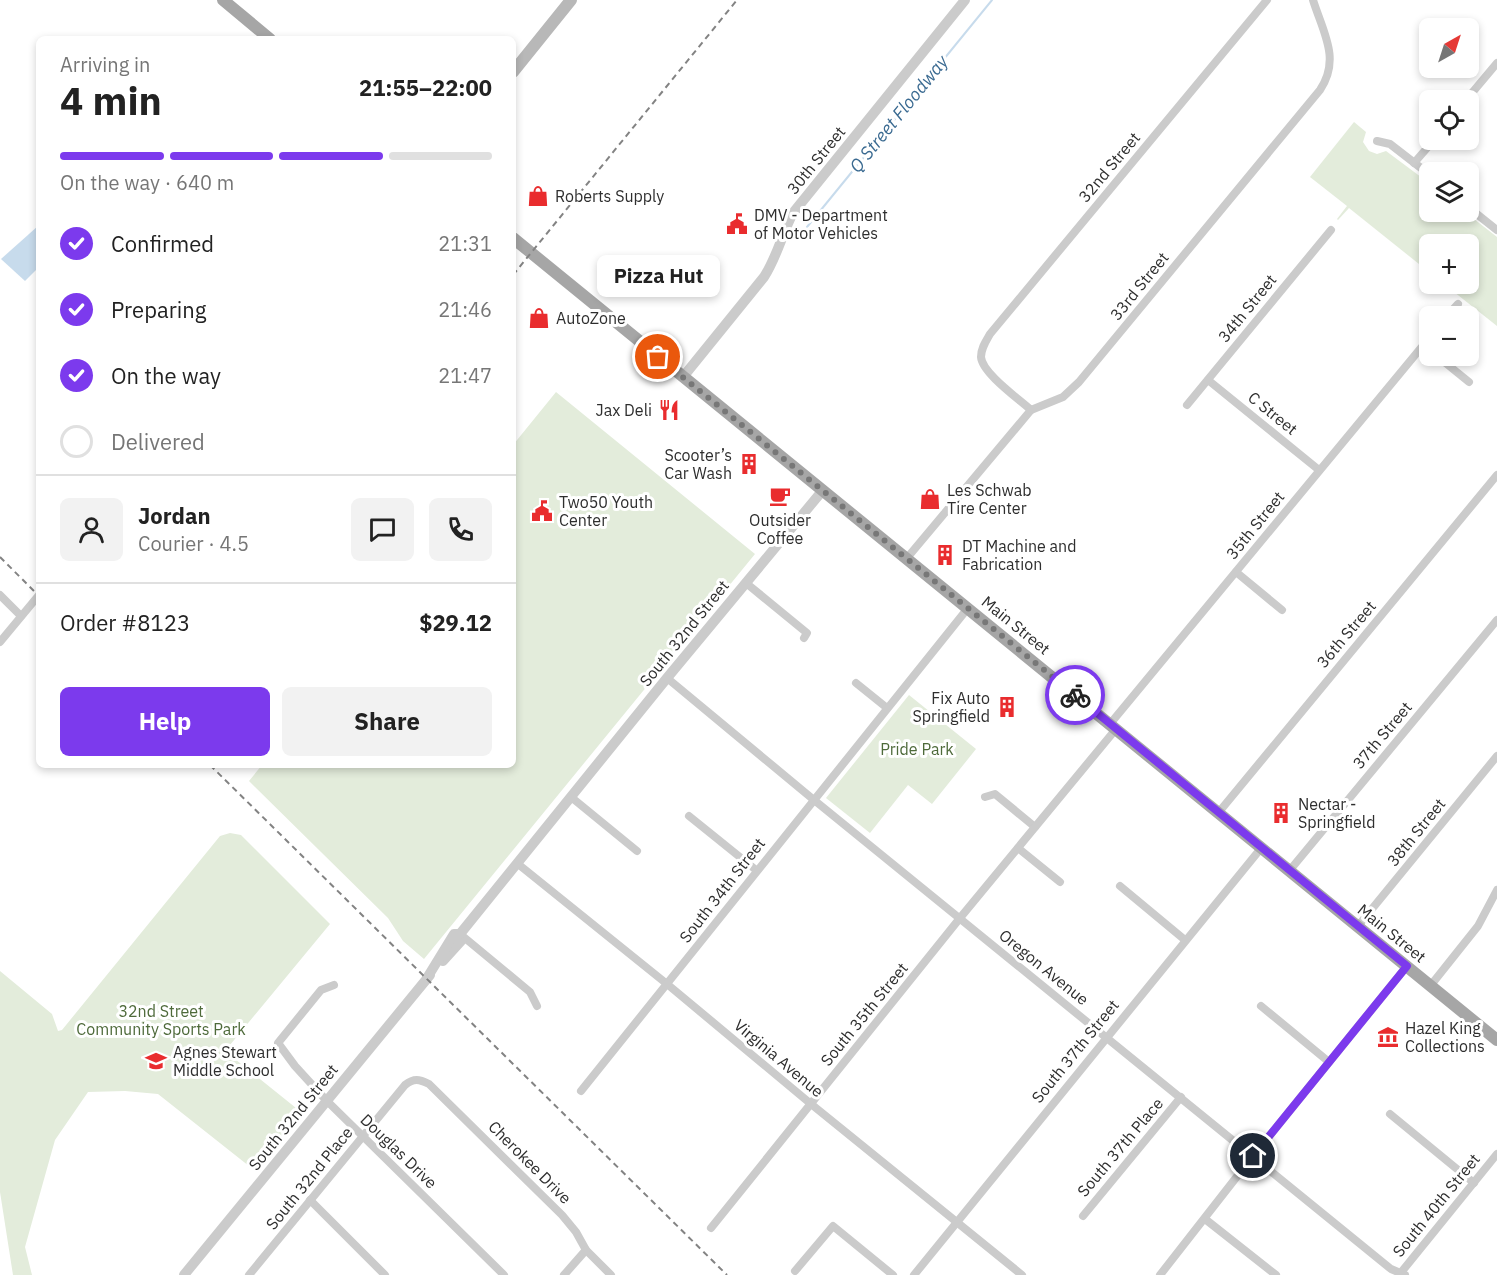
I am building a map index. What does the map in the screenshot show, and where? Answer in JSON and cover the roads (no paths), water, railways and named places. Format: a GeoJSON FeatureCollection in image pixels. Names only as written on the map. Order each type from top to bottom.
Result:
{"type":"FeatureCollection","features":[{"type":"Feature","properties":{"kind":"main road"},"geometry":{"type":"LineString","coordinates":[[223,0],[266,36]]}},
{"type":"Feature","properties":{"kind":"main road"},"geometry":{"type":"LineString","coordinates":[[516,68],[571,0]]}},
{"type":"Feature","properties":{"kind":"main road","name":"Main Street"},"geometry":{"type":"LineString","coordinates":[[516,240],[1497,1040]]}},
{"type":"Feature","properties":{"kind":"street","name":"30th Street"},"geometry":{"type":"LineString","coordinates":[[683,377],[764,277],[776,257],[785,227],[799,205],[965,0]]}},
{"type":"Feature","properties":{"kind":"street","name":"32nd Street"},"geometry":{"type":"LineString","coordinates":[[1031,410],[994,378],[985,367],[981,357],[983,345],[1267,0]]}},
{"type":"Feature","properties":{"kind":"street","name":"33rd Street"},"geometry":{"type":"LineString","coordinates":[[907,558],[1031,410],[1063,397],[1079,382],[1320,90],[1330,70],[1331,58],[1313,0]]}},
{"type":"Feature","properties":{"kind":"street"},"geometry":{"type":"LineString","coordinates":[[1474,90],[1497,63]]}},
{"type":"Feature","properties":{"kind":"street"},"geometry":{"type":"LineString","coordinates":[[1377,141],[1390,144],[1419,167]]}},
{"type":"Feature","properties":{"kind":"street"},"geometry":{"type":"LineString","coordinates":[[1414,163],[1425,150]]}},
{"type":"Feature","properties":{"kind":"street"},"geometry":{"type":"LineString","coordinates":[[1479,216],[1497,230]]}},
{"type":"Feature","properties":{"kind":"street","name":"34th Street"},"geometry":{"type":"LineString","coordinates":[[1187,405],[1331,230]]}},
{"type":"Feature","properties":{"kind":"street","name":"35th Street"},"geometry":{"type":"LineString","coordinates":[[1113,726],[1319,470],[1419,353]]}},
{"type":"Feature","properties":{"kind":"street"},"geometry":{"type":"LineString","coordinates":[[1449,366],[1469,382]]}},
{"type":"Feature","properties":{"kind":"street","name":"C Street"},"geometry":{"type":"LineString","coordinates":[[1208,380],[1319,470]]}},
{"type":"Feature","properties":{"kind":"street","name":"36th Street"},"geometry":{"type":"LineString","coordinates":[[1219,813],[1497,475]]}},
{"type":"Feature","properties":{"kind":"street","name":"South 32nd Street"},"geometry":{"type":"LineString","coordinates":[[184,1275],[426,978],[454,934],[460,934],[823,490]]}},
{"type":"Feature","properties":{"kind":"street"},"geometry":{"type":"LineString","coordinates":[[1236,572],[1282,610]]}},
{"type":"Feature","properties":{"kind":"street"},"geometry":{"type":"LineString","coordinates":[[746,583],[807,633],[804,638]]}},
{"type":"Feature","properties":{"kind":"street"},"geometry":{"type":"LineString","coordinates":[[0,595],[21,616]]}},
{"type":"Feature","properties":{"kind":"street"},"geometry":{"type":"LineString","coordinates":[[0,642],[36,598]]}},
{"type":"Feature","properties":{"kind":"street","name":"South 34th Street"},"geometry":{"type":"LineString","coordinates":[[581,1090],[968,608]]}},
{"type":"Feature","properties":{"kind":"street","name":"37th Street"},"geometry":{"type":"LineString","coordinates":[[1290,870],[1497,620]]}},
{"type":"Feature","properties":{"kind":"street","name":"Oregon Avenue"},"geometry":{"type":"LineString","coordinates":[[667,678],[814,800],[1401,1275]]}},
{"type":"Feature","properties":{"kind":"street"},"geometry":{"type":"LineString","coordinates":[[856,683],[887,708]]}},
{"type":"Feature","properties":{"kind":"street","name":"South 35th Street"},"geometry":{"type":"LineString","coordinates":[[711,1228],[1035,827],[1113,726]]}},
{"type":"Feature","properties":{"kind":"street","name":"38th Street"},"geometry":{"type":"LineString","coordinates":[[1358,926],[1497,756]]}},
{"type":"Feature","properties":{"kind":"street"},"geometry":{"type":"LineString","coordinates":[[985,797],[995,794],[1035,827]]}},
{"type":"Feature","properties":{"kind":"street"},"geometry":{"type":"LineString","coordinates":[[571,797],[637,851]]}},
{"type":"Feature","properties":{"kind":"street"},"geometry":{"type":"LineString","coordinates":[[689,816],[756,870]]}},
{"type":"Feature","properties":{"kind":"street","name":"South 37th Street"},"geometry":{"type":"LineString","coordinates":[[914,1275],[1262,847]]}},
{"type":"Feature","properties":{"kind":"street"},"geometry":{"type":"LineString","coordinates":[[1018,848],[1060,882]]}},
{"type":"Feature","properties":{"kind":"street","name":"Virginia Avenue"},"geometry":{"type":"LineString","coordinates":[[518,864],[1022,1275]]}},
{"type":"Feature","properties":{"kind":"street"},"geometry":{"type":"LineString","coordinates":[[1120,886],[1185,940]]}},
{"type":"Feature","properties":{"kind":"street"},"geometry":{"type":"LineString","coordinates":[[1431,985],[1478,926],[1497,890]]}},
{"type":"Feature","properties":{"kind":"street"},"geometry":{"type":"LineString","coordinates":[[460,934],[530,992],[537,1006]]}},
{"type":"Feature","properties":{"kind":"street"},"geometry":{"type":"LineString","coordinates":[[1160,1275],[1407,966]]}},
{"type":"Feature","properties":{"kind":"street","name":"Douglas Drive"},"geometry":{"type":"LineString","coordinates":[[334,985],[321,990],[278,1043],[295,1066],[326,1100],[504,1275]]}},
{"type":"Feature","properties":{"kind":"street"},"geometry":{"type":"LineString","coordinates":[[1261,1006],[1329,1062]]}},
{"type":"Feature","properties":{"kind":"street","name":"South 32nd Place"},"geometry":{"type":"LineString","coordinates":[[249,1275],[405,1085],[411,1080],[419,1079]]}},
{"type":"Feature","properties":{"kind":"street","name":"Cherokee Drive"},"geometry":{"type":"LineString","coordinates":[[419,1079],[429,1084],[562,1215],[576,1232],[586,1251],[611,1275]]}},
{"type":"Feature","properties":{"kind":"street","name":"South 37th Place"},"geometry":{"type":"LineString","coordinates":[[1083,1216],[1181,1097]]}},
{"type":"Feature","properties":{"kind":"street"},"geometry":{"type":"LineString","coordinates":[[1390,1114],[1474,1184]]}},
{"type":"Feature","properties":{"kind":"street","name":"South 40th Street"},"geometry":{"type":"LineString","coordinates":[[1401,1275],[1497,1154]]}},
{"type":"Feature","properties":{"kind":"street"},"geometry":{"type":"LineString","coordinates":[[310,1200],[385,1275]]}},
{"type":"Feature","properties":{"kind":"street"},"geometry":{"type":"LineString","coordinates":[[1205,1219],[1276,1275]]}},
{"type":"Feature","properties":{"kind":"street"},"geometry":{"type":"LineString","coordinates":[[795,1271],[833,1227],[893,1275]]}},
{"type":"Feature","properties":{"kind":"street"},"geometry":{"type":"LineString","coordinates":[[564,1275],[586,1251]]}},
{"type":"Feature","properties":{"kind":"water"},"geometry":{"type":"Polygon","coordinates":[[[36,228],[36,270],[25,281],[1,259],[36,228]]]}},
{"type":"Feature","properties":{"kind":"waterway","name":"Q Street Floodway"},"geometry":{"type":"LineString","coordinates":[[807,227],[992,0]]}},
{"type":"Feature","properties":{"kind":"railway"},"geometry":{"type":"LineString","coordinates":[[516,271],[737,0]]}},
{"type":"Feature","properties":{"kind":"railway"},"geometry":{"type":"LineString","coordinates":[[0,557],[36,593]]}},
{"type":"Feature","properties":{"kind":"railway"},"geometry":{"type":"LineString","coordinates":[[213,768],[727,1275]]}},
{"type":"Feature","properties":{"kind":"place","name":"Roberts Supply"},"geometry":{"type":"Point","coordinates":[538,196]}},
{"type":"Feature","properties":{"kind":"place","name":"DMV - Department of Motor Vehicles"},"geometry":{"type":"Point","coordinates":[737,224]}},
{"type":"Feature","properties":{"kind":"place","name":"AutoZone"},"geometry":{"type":"Point","coordinates":[539,318]}},
{"type":"Feature","properties":{"kind":"place","name":"Pizza Hut"},"geometry":{"type":"Point","coordinates":[658,357]}},
{"type":"Feature","properties":{"kind":"place","name":"Jax Deli"},"geometry":{"type":"Point","coordinates":[669,410]}},
{"type":"Feature","properties":{"kind":"place","name":"Scooter’s Car Wash"},"geometry":{"type":"Point","coordinates":[749,464]}},
{"type":"Feature","properties":{"kind":"place","name":"Outsider Coffee"},"geometry":{"type":"Point","coordinates":[780,496]}},
{"type":"Feature","properties":{"kind":"place","name":"Les Schwab Tire Center"},"geometry":{"type":"Point","coordinates":[930,499]}},
{"type":"Feature","properties":{"kind":"place","name":"Two50 Youth Center"},"geometry":{"type":"Point","coordinates":[542,511]}},
{"type":"Feature","properties":{"kind":"place","name":"DT Machine and Fabrication"},"geometry":{"type":"Point","coordinates":[945,555]}},
{"type":"Feature","properties":{"kind":"place","name":"Fix Auto Springfield"},"geometry":{"type":"Point","coordinates":[1007,707]}},
{"type":"Feature","properties":{"kind":"place","name":"Nectar - Springfield"},"geometry":{"type":"Point","coordinates":[1281,813]}},
{"type":"Feature","properties":{"kind":"place","name":"Hazel King Collections"},"geometry":{"type":"Point","coordinates":[1388,1037]}},
{"type":"Feature","properties":{"kind":"place","name":"Agnes Stewart Middle School"},"geometry":{"type":"Point","coordinates":[156,1061]}},
{"type":"Feature","properties":{"kind":"park label","name":"Pride Park"},"geometry":{"type":"Point","coordinates":[917,749]}},
{"type":"Feature","properties":{"kind":"park label","name":"32nd Street Community Sports Park"},"geometry":{"type":"Point","coordinates":[161,1020]}}]}
